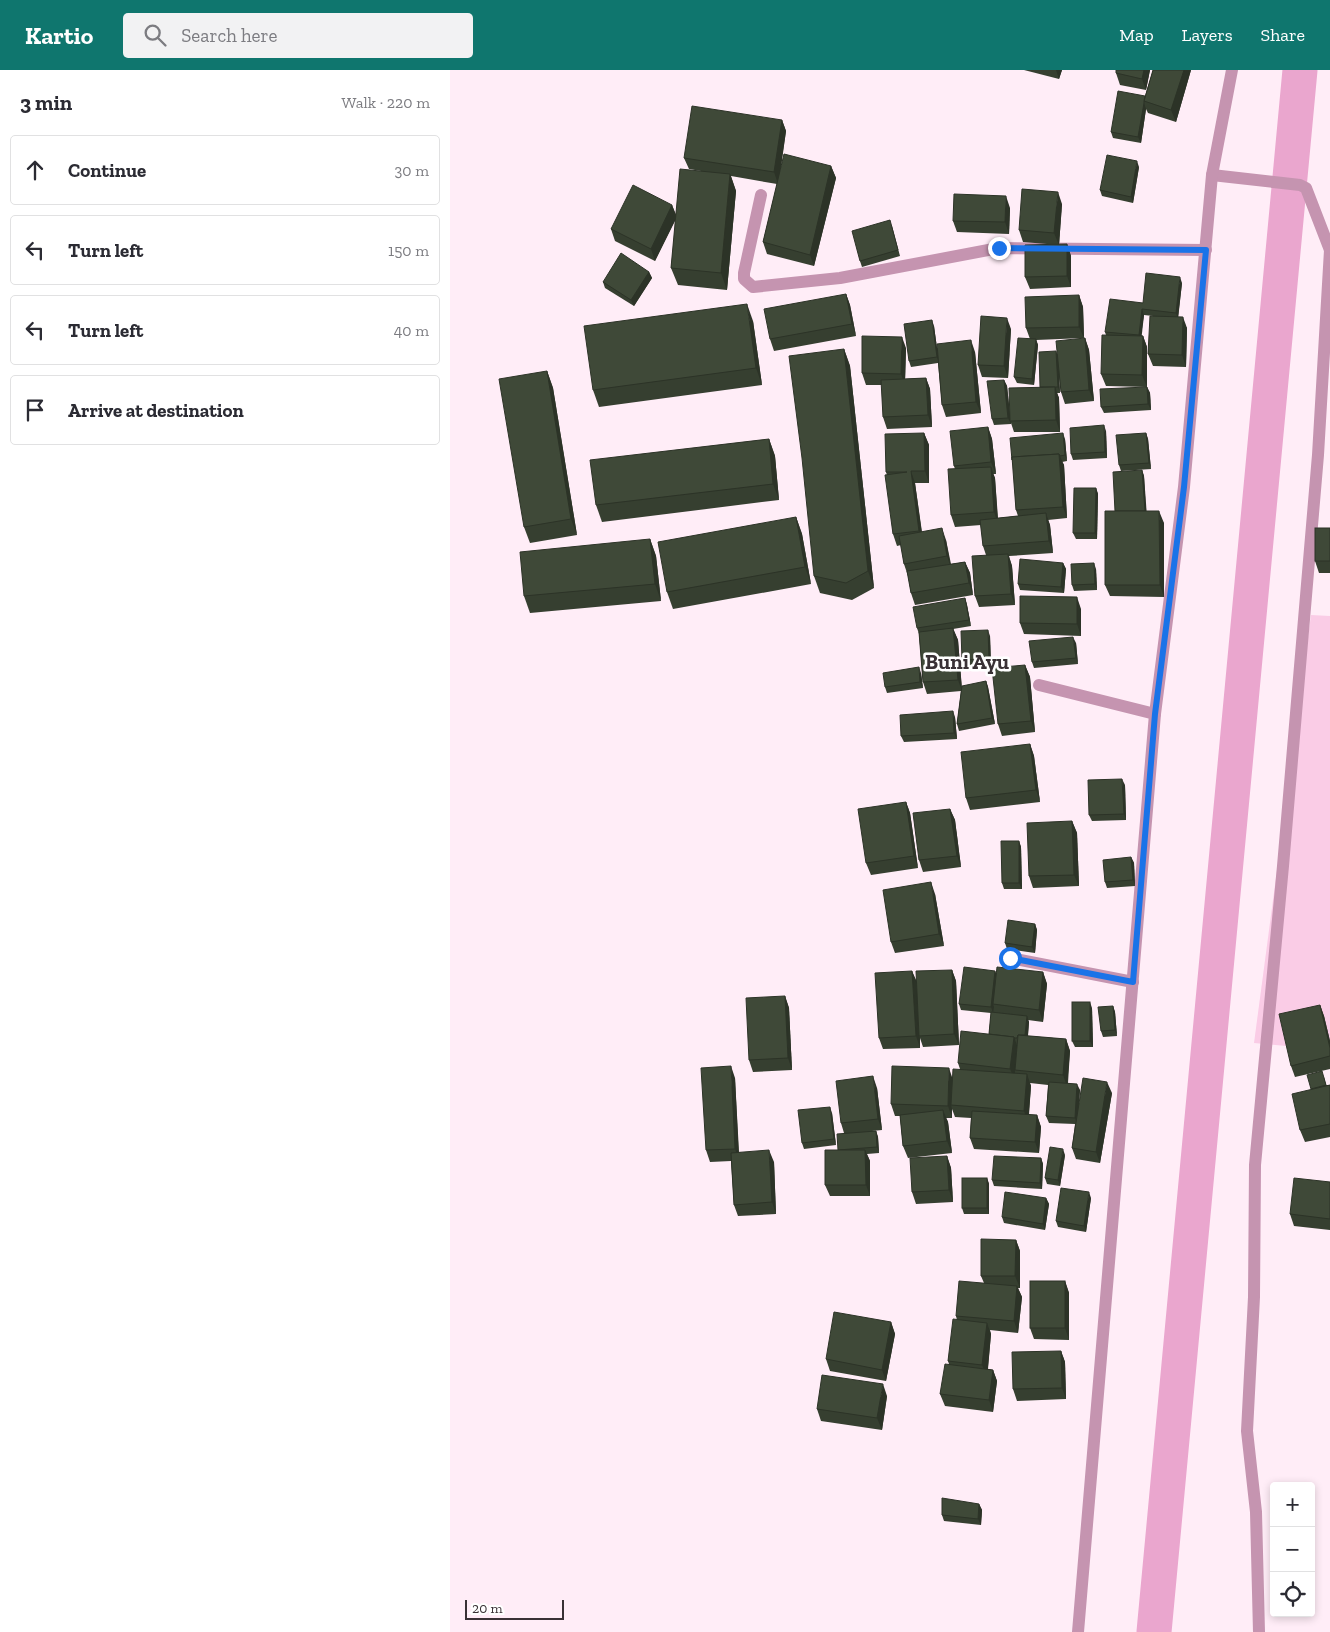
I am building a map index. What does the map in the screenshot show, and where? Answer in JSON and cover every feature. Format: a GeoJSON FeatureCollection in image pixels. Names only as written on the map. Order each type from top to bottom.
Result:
{"type":"FeatureCollection","features":[{"type":"Feature","properties":{"kind":"street"},"geometry":{"type":"LineString","coordinates":[[1078,1632],[1155,714],[1184,487],[1212,175],[1232,70]]}},
{"type":"Feature","properties":{"kind":"street"},"geometry":{"type":"LineString","coordinates":[[1212,175],[1300,185],[1306,188],[1330,250],[1317,465],[1284,857],[1255,1165],[1254,1297],[1247,1431],[1256,1512],[1259,1632]]}},
{"type":"Feature","properties":{"kind":"street"},"geometry":{"type":"LineString","coordinates":[[761,195],[744,273],[744,279],[753,286],[840,278],[999,248],[1206,250]]}},
{"type":"Feature","properties":{"kind":"street"},"geometry":{"type":"LineString","coordinates":[[1038,685],[1155,714]]}},
{"type":"Feature","properties":{"kind":"street"},"geometry":{"type":"LineString","coordinates":[[1010,958],[1133,982]]}},
{"type":"Feature","properties":{"kind":"shaded area"},"geometry":{"type":"Polygon","coordinates":[[[1311,615],[1330,616],[1330,1050],[1254,1043],[1311,615]]]}},
{"type":"Feature","properties":{"kind":"building"},"geometry":{"type":"Polygon","coordinates":[[[1116,70],[1144,70],[1142,79],[1116,73],[1116,70]]]}},
{"type":"Feature","properties":{"kind":"building"},"geometry":{"type":"Polygon","coordinates":[[[1153,70],[1184,70],[1171,110],[1144,101],[1153,70]]]}},
{"type":"Feature","properties":{"kind":"building"},"geometry":{"type":"Polygon","coordinates":[[[1118,91],[1145,96],[1138,137],[1111,132],[1118,91]]]}},
{"type":"Feature","properties":{"kind":"building"},"geometry":{"type":"Polygon","coordinates":[[[692,106],[782,120],[774,172],[684,158],[692,106]]]}},
{"type":"Feature","properties":{"kind":"building"},"geometry":{"type":"Polygon","coordinates":[[[784,154],[831,166],[810,255],[763,242],[784,154]]]}},
{"type":"Feature","properties":{"kind":"building"},"geometry":{"type":"Polygon","coordinates":[[[1107,155],[1137,161],[1131,197],[1100,190],[1107,155]]]}},
{"type":"Feature","properties":{"kind":"building"},"geometry":{"type":"Polygon","coordinates":[[[680,169],[730,174],[721,273],[671,268],[680,169]]]}},
{"type":"Feature","properties":{"kind":"building"},"geometry":{"type":"Polygon","coordinates":[[[633,185],[672,205],[651,249],[611,229],[633,185]]]}},
{"type":"Feature","properties":{"kind":"building"},"geometry":{"type":"Polygon","coordinates":[[[1022,189],[1058,192],[1054,233],[1019,230],[1022,189]]]}},
{"type":"Feature","properties":{"kind":"building"},"geometry":{"type":"Polygon","coordinates":[[[954,194],[1006,196],[1005,222],[953,221],[954,194]]]}},
{"type":"Feature","properties":{"kind":"building"},"geometry":{"type":"Polygon","coordinates":[[[890,220],[898,250],[860,261],[852,231],[890,220]]]}},
{"type":"Feature","properties":{"kind":"building"},"geometry":{"type":"Polygon","coordinates":[[[1067,244],[1067,276],[1025,277],[1025,245],[1067,244]]]}},
{"type":"Feature","properties":{"kind":"building"},"geometry":{"type":"Polygon","coordinates":[[[621,253],[649,272],[631,300],[603,282],[621,253]]]}},
{"type":"Feature","properties":{"kind":"building"},"geometry":{"type":"Polygon","coordinates":[[[1146,273],[1180,277],[1176,313],[1142,309],[1139,335],[1105,332],[1110,299],[1143,303],[1146,273]]]}},
{"type":"Feature","properties":{"kind":"building"},"geometry":{"type":"Polygon","coordinates":[[[846,294],[852,324],[770,339],[764,309],[846,294]]]}},
{"type":"Feature","properties":{"kind":"building"},"geometry":{"type":"Polygon","coordinates":[[[1079,295],[1079,327],[1026,328],[1025,297],[1079,295]]]}},
{"type":"Feature","properties":{"kind":"building"},"geometry":{"type":"Polygon","coordinates":[[[747,304],[756,368],[593,390],[584,326],[747,304]]]}},
{"type":"Feature","properties":{"kind":"building"},"geometry":{"type":"Polygon","coordinates":[[[981,316],[1007,318],[1004,366],[978,365],[981,316]]]}},
{"type":"Feature","properties":{"kind":"building"},"geometry":{"type":"Polygon","coordinates":[[[1150,316],[1183,317],[1182,355],[1148,354],[1150,316]]]}},
{"type":"Feature","properties":{"kind":"building"},"geometry":{"type":"Polygon","coordinates":[[[932,320],[937,357],[909,361],[904,324],[932,320]]]}},
{"type":"Feature","properties":{"kind":"building"},"geometry":{"type":"Polygon","coordinates":[[[1102,335],[1143,336],[1142,375],[1101,374],[1102,335]]]}},
{"type":"Feature","properties":{"kind":"building"},"geometry":{"type":"Polygon","coordinates":[[[862,336],[902,337],[901,374],[862,373],[862,336]]]}},
{"type":"Feature","properties":{"kind":"building"},"geometry":{"type":"Polygon","coordinates":[[[1018,338],[1036,339],[1032,379],[1014,377],[1018,338]]]}},
{"type":"Feature","properties":{"kind":"building"},"geometry":{"type":"Polygon","coordinates":[[[1085,338],[1089,390],[1061,392],[1056,341],[1085,338]]]}},
{"type":"Feature","properties":{"kind":"building"},"geometry":{"type":"Polygon","coordinates":[[[971,340],[976,402],[942,405],[937,344],[971,340]]]}},
{"type":"Feature","properties":{"kind":"building"},"geometry":{"type":"Polygon","coordinates":[[[844,349],[868,571],[846,583],[814,576],[789,356],[844,349]]]}},
{"type":"Feature","properties":{"kind":"building"},"geometry":{"type":"Polygon","coordinates":[[[1056,351],[1058,387],[1040,387],[1039,352],[1056,351]]]}},
{"type":"Feature","properties":{"kind":"building"},"geometry":{"type":"Polygon","coordinates":[[[547,371],[571,519],[524,527],[499,379],[547,371]]]}},
{"type":"Feature","properties":{"kind":"building"},"geometry":{"type":"Polygon","coordinates":[[[926,378],[928,415],[883,417],[881,380],[926,378]]]}},
{"type":"Feature","properties":{"kind":"building"},"geometry":{"type":"Polygon","coordinates":[[[1004,380],[1008,418],[992,419],[987,381],[1004,380]]]}},
{"type":"Feature","properties":{"kind":"building"},"geometry":{"type":"Polygon","coordinates":[[[1055,387],[1056,420],[1010,421],[1009,388],[1055,387]]]}},
{"type":"Feature","properties":{"kind":"building"},"geometry":{"type":"Polygon","coordinates":[[[1147,387],[1148,404],[1101,407],[1100,389],[1147,387]]]}},
{"type":"Feature","properties":{"kind":"building"},"geometry":{"type":"Polygon","coordinates":[[[1104,425],[1105,452],[1071,454],[1070,428],[1104,425]]]}},
{"type":"Feature","properties":{"kind":"building"},"geometry":{"type":"Polygon","coordinates":[[[988,427],[991,462],[954,466],[950,431],[988,427]]]}},
{"type":"Feature","properties":{"kind":"building"},"geometry":{"type":"Polygon","coordinates":[[[924,433],[925,471],[911,471],[919,531],[893,534],[885,475],[907,472],[886,472],[885,434],[924,433]]]}},
{"type":"Feature","properties":{"kind":"building"},"geometry":{"type":"Polygon","coordinates":[[[1063,433],[1065,455],[1012,457],[1012,460],[1010,438],[1063,433]]]}},
{"type":"Feature","properties":{"kind":"building"},"geometry":{"type":"Polygon","coordinates":[[[1146,433],[1149,463],[1119,465],[1116,435],[1146,433]]]}},
{"type":"Feature","properties":{"kind":"building"},"geometry":{"type":"Polygon","coordinates":[[[769,439],[773,484],[596,505],[590,460],[769,439]]]}},
{"type":"Feature","properties":{"kind":"building"},"geometry":{"type":"Polygon","coordinates":[[[1059,454],[1063,507],[1016,510],[1012,457],[1059,454]]]}},
{"type":"Feature","properties":{"kind":"building"},"geometry":{"type":"Polygon","coordinates":[[[991,467],[994,512],[951,515],[948,469],[991,467]]]}},
{"type":"Feature","properties":{"kind":"building"},"geometry":{"type":"Polygon","coordinates":[[[1142,470],[1145,511],[1115,511],[1113,472],[1142,470]]]}},
{"type":"Feature","properties":{"kind":"building"},"geometry":{"type":"Polygon","coordinates":[[[1074,488],[1096,488],[1095,533],[1073,533],[1074,488]]]}},
{"type":"Feature","properties":{"kind":"building"},"geometry":{"type":"Polygon","coordinates":[[[1105,511],[1159,511],[1160,585],[1105,585],[1105,511]]]}},
{"type":"Feature","properties":{"kind":"building"},"geometry":{"type":"Polygon","coordinates":[[[1046,513],[1049,541],[983,546],[980,520],[1046,513]]]}},
{"type":"Feature","properties":{"kind":"building"},"geometry":{"type":"Polygon","coordinates":[[[796,517],[805,567],[667,592],[658,542],[796,517]]]}},
{"type":"Feature","properties":{"kind":"building"},"geometry":{"type":"Polygon","coordinates":[[[942,528],[947,556],[904,564],[899,536],[942,528]]]}},
{"type":"Feature","properties":{"kind":"building"},"geometry":{"type":"Polygon","coordinates":[[[1315,528],[1330,528],[1330,561],[1315,561],[1315,528]]]}},
{"type":"Feature","properties":{"kind":"building"},"geometry":{"type":"Polygon","coordinates":[[[650,539],[655,584],[524,596],[520,552],[650,539]]]}},
{"type":"Feature","properties":{"kind":"building"},"geometry":{"type":"Polygon","coordinates":[[[1008,554],[1011,594],[975,596],[972,556],[1008,554]]]}},
{"type":"Feature","properties":{"kind":"building"},"geometry":{"type":"Polygon","coordinates":[[[1020,559],[1063,563],[1061,587],[1018,584],[1020,559]]]}},
{"type":"Feature","properties":{"kind":"building"},"geometry":{"type":"Polygon","coordinates":[[[965,562],[969,583],[911,593],[907,571],[965,562]]]}},
{"type":"Feature","properties":{"kind":"building"},"geometry":{"type":"Polygon","coordinates":[[[1094,563],[1095,584],[1072,585],[1071,564],[1094,563]]]}},
{"type":"Feature","properties":{"kind":"building"},"geometry":{"type":"Polygon","coordinates":[[[1020,596],[1077,597],[1077,624],[1020,623],[1020,596]]]}},
{"type":"Feature","properties":{"kind":"building"},"geometry":{"type":"Polygon","coordinates":[[[965,598],[969,620],[917,628],[913,607],[965,598]]]}},
{"type":"Feature","properties":{"kind":"building"},"geometry":{"type":"Polygon","coordinates":[[[953,628],[958,680],[923,682],[919,632],[953,628]]]}},
{"type":"Feature","properties":{"kind":"building"},"geometry":{"type":"Polygon","coordinates":[[[988,630],[989,659],[962,660],[961,631],[988,630]]]}},
{"type":"Feature","properties":{"kind":"building"},"geometry":{"type":"Polygon","coordinates":[[[1073,637],[1076,658],[1032,662],[1029,641],[1073,637]]]}},
{"type":"Feature","properties":{"kind":"building"},"geometry":{"type":"Polygon","coordinates":[[[1025,665],[1031,721],[998,724],[992,668],[1025,665]]]}},
{"type":"Feature","properties":{"kind":"building"},"geometry":{"type":"Polygon","coordinates":[[[919,667],[920,682],[885,687],[883,673],[919,667]]]}},
{"type":"Feature","properties":{"kind":"building"},"geometry":{"type":"Polygon","coordinates":[[[986,681],[992,718],[957,724],[962,686],[986,681]]]}},
{"type":"Feature","properties":{"kind":"building"},"geometry":{"type":"Polygon","coordinates":[[[953,711],[954,733],[901,736],[900,715],[953,711]]]}},
{"type":"Feature","properties":{"kind":"building"},"geometry":{"type":"Polygon","coordinates":[[[1030,744],[1036,790],[966,798],[961,752],[1030,744]]]}},
{"type":"Feature","properties":{"kind":"building"},"geometry":{"type":"Polygon","coordinates":[[[1122,779],[1124,814],[1089,815],[1088,780],[1122,779]]]}},
{"type":"Feature","properties":{"kind":"building"},"geometry":{"type":"Polygon","coordinates":[[[906,802],[914,856],[866,863],[858,809],[906,802]]]}},
{"type":"Feature","properties":{"kind":"building"},"geometry":{"type":"Polygon","coordinates":[[[950,809],[957,856],[919,860],[913,813],[950,809]]]}},
{"type":"Feature","properties":{"kind":"building"},"geometry":{"type":"Polygon","coordinates":[[[1072,821],[1074,875],[1029,876],[1027,823],[1072,821]]]}},
{"type":"Feature","properties":{"kind":"building"},"geometry":{"type":"Polygon","coordinates":[[[1001,841],[1019,841],[1019,883],[1002,883],[1001,841]]]}},
{"type":"Feature","properties":{"kind":"building"},"geometry":{"type":"Polygon","coordinates":[[[1131,857],[1133,880],[1105,882],[1103,860],[1131,857]]]}},
{"type":"Feature","properties":{"kind":"building"},"geometry":{"type":"Polygon","coordinates":[[[931,882],[939,934],[891,942],[883,890],[931,882]]]}},
{"type":"Feature","properties":{"kind":"building"},"geometry":{"type":"Polygon","coordinates":[[[1008,920],[1035,924],[1032,947],[1005,943],[1008,920]]]}},
{"type":"Feature","properties":{"kind":"building"},"geometry":{"type":"Polygon","coordinates":[[[964,967],[995,971],[991,1007],[959,1004],[964,967]]]}},
{"type":"Feature","properties":{"kind":"building"},"geometry":{"type":"Polygon","coordinates":[[[997,967],[1043,972],[1039,1010],[993,1004],[997,967]]]}},
{"type":"Feature","properties":{"kind":"building"},"geometry":{"type":"Polygon","coordinates":[[[952,970],[954,1034],[919,1036],[916,971],[952,970]]]}},
{"type":"Feature","properties":{"kind":"building"},"geometry":{"type":"Polygon","coordinates":[[[912,971],[916,1036],[879,1038],[875,973],[912,971]]]}},
{"type":"Feature","properties":{"kind":"building"},"geometry":{"type":"Polygon","coordinates":[[[785,996],[788,1058],[749,1060],[746,998],[785,996]]]}},
{"type":"Feature","properties":{"kind":"building"},"geometry":{"type":"Polygon","coordinates":[[[1072,1002],[1090,1002],[1090,1041],[1072,1041],[1072,1002]]]}},
{"type":"Feature","properties":{"kind":"building"},"geometry":{"type":"Polygon","coordinates":[[[1320,1005],[1330,1048],[1330,1056],[1291,1066],[1279,1014],[1320,1005]]]}},
{"type":"Feature","properties":{"kind":"building"},"geometry":{"type":"Polygon","coordinates":[[[1113,1006],[1115,1030],[1101,1031],[1098,1007],[1113,1006]]]}},
{"type":"Feature","properties":{"kind":"building"},"geometry":{"type":"Polygon","coordinates":[[[991,1012],[1027,1016],[1025,1035],[1018,1035],[1017,1038],[1014,1038],[989,1034],[991,1012]]]}},
{"type":"Feature","properties":{"kind":"building"},"geometry":{"type":"Polygon","coordinates":[[[961,1031],[1014,1037],[1010,1069],[958,1063],[961,1031]]]}},
{"type":"Feature","properties":{"kind":"building"},"geometry":{"type":"Polygon","coordinates":[[[1018,1035],[1066,1039],[1063,1075],[1015,1070],[1018,1035]]]}},
{"type":"Feature","properties":{"kind":"building"},"geometry":{"type":"Polygon","coordinates":[[[731,1066],[735,1149],[706,1150],[701,1068],[731,1066]]]}},
{"type":"Feature","properties":{"kind":"building"},"geometry":{"type":"Polygon","coordinates":[[[892,1066],[949,1068],[948,1106],[891,1104],[892,1066]]]}},
{"type":"Feature","properties":{"kind":"building"},"geometry":{"type":"Polygon","coordinates":[[[953,1069],[1027,1074],[1024,1111],[951,1105],[953,1069]]]}},
{"type":"Feature","properties":{"kind":"building"},"geometry":{"type":"Polygon","coordinates":[[[1322,1071],[1326,1085],[1311,1089],[1307,1075],[1322,1071]]]}},
{"type":"Feature","properties":{"kind":"building"},"geometry":{"type":"Polygon","coordinates":[[[873,1076],[878,1119],[841,1123],[836,1081],[873,1076]]]}},
{"type":"Feature","properties":{"kind":"building"},"geometry":{"type":"Polygon","coordinates":[[[1083,1078],[1107,1082],[1096,1152],[1072,1148],[1083,1078]]]}},
{"type":"Feature","properties":{"kind":"building"},"geometry":{"type":"Polygon","coordinates":[[[1049,1082],[1077,1084],[1075,1118],[1046,1116],[1049,1082]]]}},
{"type":"Feature","properties":{"kind":"building"},"geometry":{"type":"Polygon","coordinates":[[[1330,1085],[1330,1124],[1300,1130],[1292,1094],[1330,1085]]]}},
{"type":"Feature","properties":{"kind":"building"},"geometry":{"type":"Polygon","coordinates":[[[830,1107],[834,1139],[802,1143],[798,1110],[830,1107]]]}},
{"type":"Feature","properties":{"kind":"building"},"geometry":{"type":"Polygon","coordinates":[[[943,1110],[947,1141],[903,1146],[900,1115],[943,1110]]]}},
{"type":"Feature","properties":{"kind":"building"},"geometry":{"type":"Polygon","coordinates":[[[972,1111],[1037,1115],[1035,1142],[970,1138],[972,1111]]]}},
{"type":"Feature","properties":{"kind":"building"},"geometry":{"type":"Polygon","coordinates":[[[876,1131],[877,1147],[838,1150],[837,1134],[876,1131]]]}},
{"type":"Feature","properties":{"kind":"building"},"geometry":{"type":"Polygon","coordinates":[[[1050,1147],[1063,1149],[1058,1180],[1045,1178],[1050,1147]]]}},
{"type":"Feature","properties":{"kind":"building"},"geometry":{"type":"Polygon","coordinates":[[[769,1150],[772,1202],[734,1205],[731,1153],[769,1150]]]}},
{"type":"Feature","properties":{"kind":"building"},"geometry":{"type":"Polygon","coordinates":[[[825,1150],[865,1150],[866,1185],[825,1185],[825,1150]]]}},
{"type":"Feature","properties":{"kind":"building"},"geometry":{"type":"Polygon","coordinates":[[[947,1156],[949,1190],[912,1192],[910,1158],[947,1156]]]}},
{"type":"Feature","properties":{"kind":"building"},"geometry":{"type":"Polygon","coordinates":[[[994,1156],[1041,1158],[1040,1183],[992,1180],[994,1156]]]}},
{"type":"Feature","properties":{"kind":"building"},"geometry":{"type":"Polygon","coordinates":[[[962,1178],[987,1178],[987,1208],[962,1208],[962,1178]]]}},
{"type":"Feature","properties":{"kind":"building"},"geometry":{"type":"Polygon","coordinates":[[[1294,1178],[1330,1182],[1330,1219],[1290,1214],[1294,1178]]]}},
{"type":"Feature","properties":{"kind":"building"},"geometry":{"type":"Polygon","coordinates":[[[1061,1188],[1089,1192],[1084,1226],[1056,1221],[1061,1188]]]}},
{"type":"Feature","properties":{"kind":"building"},"geometry":{"type":"Polygon","coordinates":[[[1005,1192],[1046,1198],[1043,1224],[1002,1217],[1005,1192]]]}},
{"type":"Feature","properties":{"kind":"building"},"geometry":{"type":"Polygon","coordinates":[[[981,1239],[1016,1240],[1015,1276],[981,1276],[981,1239]]]}},
{"type":"Feature","properties":{"kind":"building"},"geometry":{"type":"Polygon","coordinates":[[[959,1281],[1017,1286],[1014,1321],[956,1316],[959,1281]]]}},
{"type":"Feature","properties":{"kind":"building"},"geometry":{"type":"Polygon","coordinates":[[[1030,1281],[1065,1281],[1065,1328],[1030,1328],[1030,1281]]]}},
{"type":"Feature","properties":{"kind":"building"},"geometry":{"type":"Polygon","coordinates":[[[834,1312],[891,1322],[882,1370],[826,1359],[834,1312]]]}},
{"type":"Feature","properties":{"kind":"building"},"geometry":{"type":"Polygon","coordinates":[[[953,1319],[987,1323],[982,1365],[948,1361],[953,1319]]]}},
{"type":"Feature","properties":{"kind":"building"},"geometry":{"type":"Polygon","coordinates":[[[1061,1351],[1062,1388],[1013,1389],[1012,1352],[1061,1351]]]}},
{"type":"Feature","properties":{"kind":"building"},"geometry":{"type":"Polygon","coordinates":[[[945,1364],[993,1370],[989,1400],[940,1394],[945,1364]]]}},
{"type":"Feature","properties":{"kind":"building"},"geometry":{"type":"Polygon","coordinates":[[[822,1375],[883,1384],[877,1418],[817,1409],[822,1375]]]}},
{"type":"Feature","properties":{"kind":"building"},"geometry":{"type":"Polygon","coordinates":[[[942,1498],[979,1504],[978,1519],[942,1515],[942,1498]]]}},
{"type":"Feature","properties":{"kind":"waterway"},"geometry":{"type":"LineString","coordinates":[[1154,1632],[1300,70]]}},
{"type":"Feature","properties":{"kind":"district","name":"Buni Ayu"},"geometry":{"type":"Point","coordinates":[967,661]}},
{"type":"Feature","properties":{"kind":"route"},"geometry":{"type":"LineString","coordinates":[[999,248],[1206,250],[1184,487],[1155,714],[1133,982],[1010,958]]}}]}
